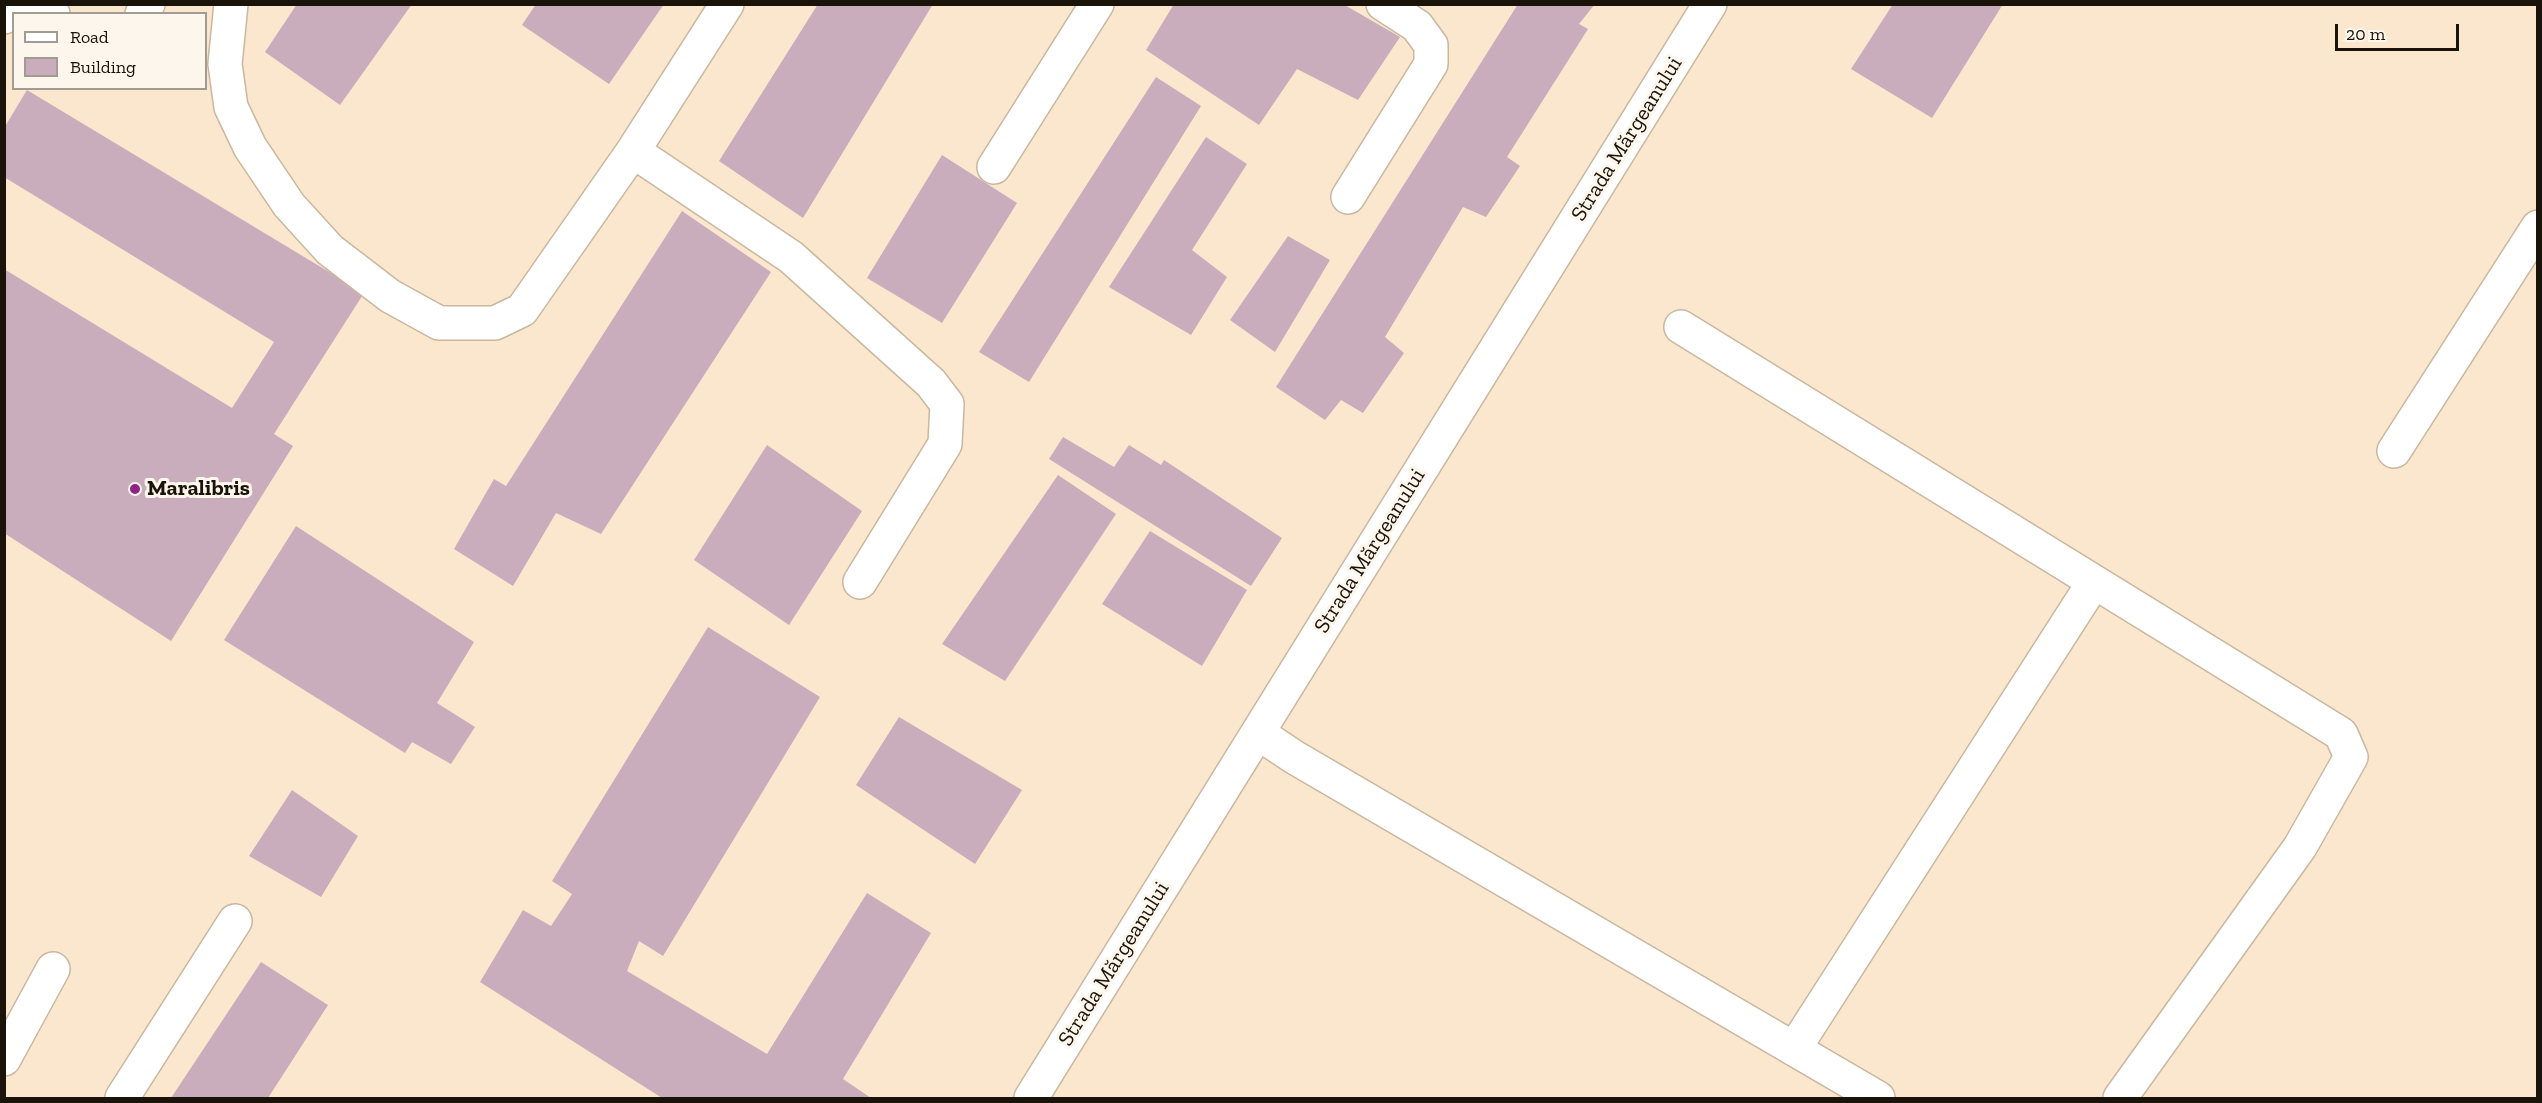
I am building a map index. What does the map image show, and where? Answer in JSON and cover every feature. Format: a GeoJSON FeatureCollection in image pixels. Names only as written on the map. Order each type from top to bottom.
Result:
{"type":"FeatureCollection","features":[{"type":"Feature","properties":{"kind":"street"},"geometry":{"type":"LineString","coordinates":[[231,4],[225,64],[231,107],[250,147],[289,205],[330,250],[390,296],[439,323],[495,323],[522,310],[633,151],[726,4]]}},
{"type":"Feature","properties":{"kind":"street"},"geometry":{"type":"LineString","coordinates":[[994,167],[1097,4]]}},
{"type":"Feature","properties":{"kind":"street"},"geometry":{"type":"LineString","coordinates":[[1348,197],[1431,64],[1431,45],[1417,26],[1383,4]]}},
{"type":"Feature","properties":{"kind":"street","name":"Strada Mărgeanului"},"geometry":{"type":"LineString","coordinates":[[1031,1098],[1710,4]]}},
{"type":"Feature","properties":{"kind":"street"},"geometry":{"type":"LineString","coordinates":[[4,17],[12,11],[32,5],[48,12]]}},
{"type":"Feature","properties":{"kind":"street"},"geometry":{"type":"LineString","coordinates":[[633,151],[791,257],[931,383],[947,404],[945,444],[860,582]]}},
{"type":"Feature","properties":{"kind":"street"},"geometry":{"type":"LineString","coordinates":[[2394,451],[2538,227]]}},
{"type":"Feature","properties":{"kind":"street"},"geometry":{"type":"LineString","coordinates":[[1680,327],[2341,734],[2351,757],[2300,847],[2120,1098]]}},
{"type":"Feature","properties":{"kind":"street"},"geometry":{"type":"LineString","coordinates":[[1794,1049],[2094,582]]}},
{"type":"Feature","properties":{"kind":"street"},"geometry":{"type":"LineString","coordinates":[[1258,733],[1294,757],[1878,1098]]}},
{"type":"Feature","properties":{"kind":"street"},"geometry":{"type":"LineString","coordinates":[[122,1098],[235,921]]}},
{"type":"Feature","properties":{"kind":"street"},"geometry":{"type":"LineString","coordinates":[[4,1059],[53,969]]}},
{"type":"Feature","properties":{"kind":"building"},"geometry":{"type":"Polygon","coordinates":[[[297,4],[412,4],[340,105],[265,52],[297,4]]]}},
{"type":"Feature","properties":{"kind":"building"},"geometry":{"type":"Polygon","coordinates":[[[536,4],[664,4],[609,84],[522,25],[536,4]]]}},
{"type":"Feature","properties":{"kind":"building"},"geometry":{"type":"Polygon","coordinates":[[[818,4],[933,4],[803,218],[719,161],[818,4]]]}},
{"type":"Feature","properties":{"kind":"building"},"geometry":{"type":"Polygon","coordinates":[[[1174,4],[1343,4],[1400,37],[1358,100],[1297,69],[1259,125],[1146,50],[1174,4]]]}},
{"type":"Feature","properties":{"kind":"building"},"geometry":{"type":"Polygon","coordinates":[[[1518,4],[1595,4],[1579,24],[1588,29],[1507,157],[1520,166],[1486,217],[1463,207],[1385,337],[1404,353],[1363,413],[1341,400],[1325,420],[1276,387],[1518,4]]]}},
{"type":"Feature","properties":{"kind":"building"},"geometry":{"type":"Polygon","coordinates":[[[1893,4],[2003,4],[1932,118],[1851,69],[1893,4]]]}},
{"type":"Feature","properties":{"kind":"building"},"geometry":{"type":"Polygon","coordinates":[[[1156,77],[1201,106],[1029,382],[979,352],[1156,77]]]}},
{"type":"Feature","properties":{"kind":"building","name":"Maralibris"},"geometry":{"type":"Polygon","coordinates":[[[27,90],[364,293],[274,434],[293,446],[171,641],[4,533],[4,269],[232,408],[274,342],[4,177],[4,128],[27,90]]]}},
{"type":"Feature","properties":{"kind":"building"},"geometry":{"type":"Polygon","coordinates":[[[1206,137],[1247,164],[1192,250],[1227,277],[1191,335],[1109,287],[1206,137]]]}},
{"type":"Feature","properties":{"kind":"building"},"geometry":{"type":"Polygon","coordinates":[[[942,155],[1017,203],[942,323],[867,278],[942,155]]]}},
{"type":"Feature","properties":{"kind":"building"},"geometry":{"type":"Polygon","coordinates":[[[682,211],[771,272],[601,534],[556,513],[513,586],[454,549],[494,479],[506,486],[682,211]]]}},
{"type":"Feature","properties":{"kind":"building"},"geometry":{"type":"Polygon","coordinates":[[[1288,236],[1330,260],[1275,352],[1230,320],[1288,236]]]}},
{"type":"Feature","properties":{"kind":"building"},"geometry":{"type":"Polygon","coordinates":[[[1063,437],[1114,467],[1129,445],[1161,465],[1164,460],[1282,538],[1251,586],[1049,459],[1063,437]]]}},
{"type":"Feature","properties":{"kind":"building"},"geometry":{"type":"Polygon","coordinates":[[[767,445],[862,511],[789,625],[694,560],[767,445]]]}},
{"type":"Feature","properties":{"kind":"building"},"geometry":{"type":"Polygon","coordinates":[[[1058,475],[1116,514],[1005,681],[942,644],[1058,475]]]}},
{"type":"Feature","properties":{"kind":"building"},"geometry":{"type":"Polygon","coordinates":[[[296,526],[474,642],[437,703],[475,727],[451,764],[412,742],[405,753],[224,640],[296,526]]]}},
{"type":"Feature","properties":{"kind":"building"},"geometry":{"type":"Polygon","coordinates":[[[1150,531],[1247,590],[1202,666],[1102,604],[1150,531]]]}},
{"type":"Feature","properties":{"kind":"building"},"geometry":{"type":"Polygon","coordinates":[[[708,627],[820,697],[663,956],[639,941],[627,971],[767,1054],[867,893],[931,933],[843,1079],[871,1098],[662,1098],[480,982],[523,910],[551,926],[572,894],[552,881],[708,627]]]}},
{"type":"Feature","properties":{"kind":"building"},"geometry":{"type":"Polygon","coordinates":[[[899,717],[1022,790],[975,864],[856,785],[899,717]]]}},
{"type":"Feature","properties":{"kind":"building"},"geometry":{"type":"Polygon","coordinates":[[[292,790],[358,836],[321,897],[249,856],[292,790]]]}},
{"type":"Feature","properties":{"kind":"building"},"geometry":{"type":"Polygon","coordinates":[[[261,962],[328,1005],[268,1098],[171,1098],[261,962]]]}},
{"type":"Feature","properties":{"kind":"place","name":"Maralibris"},"geometry":{"type":"Point","coordinates":[135,489]}}]}
